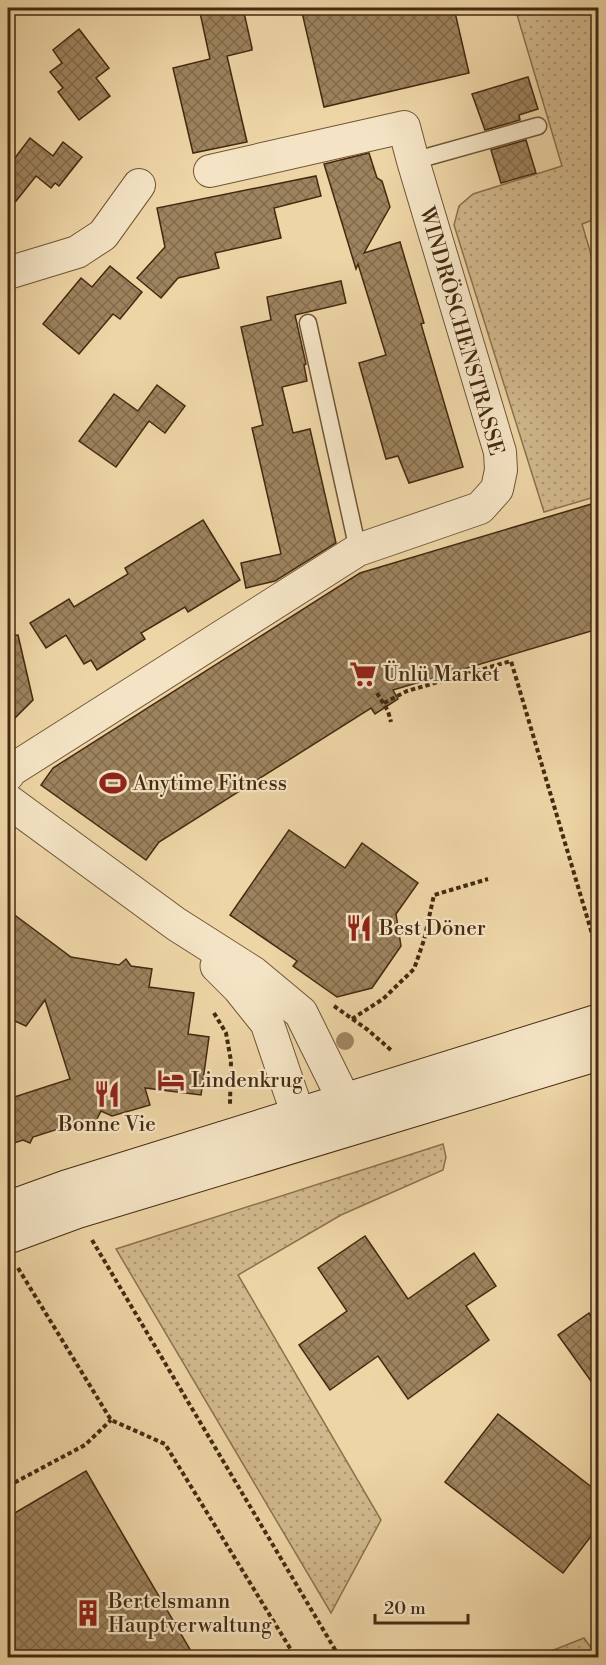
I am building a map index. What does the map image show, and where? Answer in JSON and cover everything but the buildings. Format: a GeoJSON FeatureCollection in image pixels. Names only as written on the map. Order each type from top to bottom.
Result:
{"type":"FeatureCollection","features":[{"type":"Feature","properties":{"kind":"main road"},"geometry":{"type":"LineString","coordinates":[[8,801],[176,924],[253,973],[301,1013],[348,1114]]}},
{"type":"Feature","properties":{"kind":"main road"},"geometry":{"type":"LineString","coordinates":[[176,924],[239,988],[267,1023],[303,1128]]}},
{"type":"Feature","properties":{"kind":"main road"},"geometry":{"type":"LineString","coordinates":[[10,1248],[76,1212],[598,1021]]}},
{"type":"Feature","properties":{"kind":"main road"},"geometry":{"type":"LineString","coordinates":[[348,1114],[598,1054]]}},
{"type":"Feature","properties":{"kind":"main road"},"geometry":{"type":"LineString","coordinates":[[8,1208],[66,1187],[303,1128]]}},
{"type":"Feature","properties":{"kind":"street","name":"WINDRÖSCHENSTRASSE"},"geometry":{"type":"LineString","coordinates":[[8,776],[10,771],[358,550],[480,508],[497,489],[501,470],[500,452],[404,127],[210,171]]}},
{"type":"Feature","properties":{"kind":"street"},"geometry":{"type":"LineString","coordinates":[[8,273],[77,252],[103,235],[139,185]]}},
{"type":"Feature","properties":{"kind":"lane"},"geometry":{"type":"LineString","coordinates":[[413,161],[538,126]]}},
{"type":"Feature","properties":{"kind":"lane"},"geometry":{"type":"LineString","coordinates":[[308,322],[358,550]]}},
{"type":"Feature","properties":{"kind":"path"},"geometry":{"type":"LineString","coordinates":[[384,703],[407,691],[511,661],[598,954]]}},
{"type":"Feature","properties":{"kind":"path"},"geometry":{"type":"LineString","coordinates":[[377,693],[392,722]]}},
{"type":"Feature","properties":{"kind":"path"},"geometry":{"type":"LineString","coordinates":[[352,1019],[382,999],[414,969],[424,940],[434,895],[488,879]]}},
{"type":"Feature","properties":{"kind":"path"},"geometry":{"type":"LineString","coordinates":[[211,1007],[226,1033],[231,1061],[229,1102]]}},
{"type":"Feature","properties":{"kind":"path"},"geometry":{"type":"LineString","coordinates":[[76,1212],[340,1658]]}},
{"type":"Feature","properties":{"kind":"path"},"geometry":{"type":"LineString","coordinates":[[10,1248],[111,1420],[165,1444],[296,1658]]}},
{"type":"Feature","properties":{"kind":"path"},"geometry":{"type":"LineString","coordinates":[[8,1486],[85,1445],[111,1420]]}},
{"type":"Feature","properties":{"kind":"shaded area"},"geometry":{"type":"Polygon","coordinates":[[[515,8],[598,8],[598,218],[582,224],[598,278],[598,496],[544,512],[454,225],[459,206],[473,194],[562,166],[515,8]]]}},
{"type":"Feature","properties":{"kind":"shaded area"},"geometry":{"type":"Polygon","coordinates":[[[443,1144],[446,1157],[443,1170],[341,1215],[238,1275],[381,1520],[331,1613],[116,1249],[443,1144]]]}},
{"type":"Feature","properties":{"kind":"shaded area"},"geometry":{"type":"Polygon","coordinates":[[[584,1638],[598,1657],[536,1657],[584,1638]]]}},
{"type":"Feature","properties":{"kind":"place","name":"Ünlü Market"},"geometry":{"type":"Point","coordinates":[363,674]}},
{"type":"Feature","properties":{"kind":"place","name":"Anytime Fitness"},"geometry":{"type":"Point","coordinates":[113,783]}},
{"type":"Feature","properties":{"kind":"place","name":"Best Döner"},"geometry":{"type":"Point","coordinates":[359,928]}},
{"type":"Feature","properties":{"kind":"place","name":"Lindenkrug"},"geometry":{"type":"Point","coordinates":[171,1080]}},
{"type":"Feature","properties":{"kind":"place","name":"Bonne Vie"},"geometry":{"type":"Point","coordinates":[107,1094]}},
{"type":"Feature","properties":{"kind":"place","name":"Bertelsmann Hauptverwaltung"},"geometry":{"type":"Point","coordinates":[88,1613]}}]}
